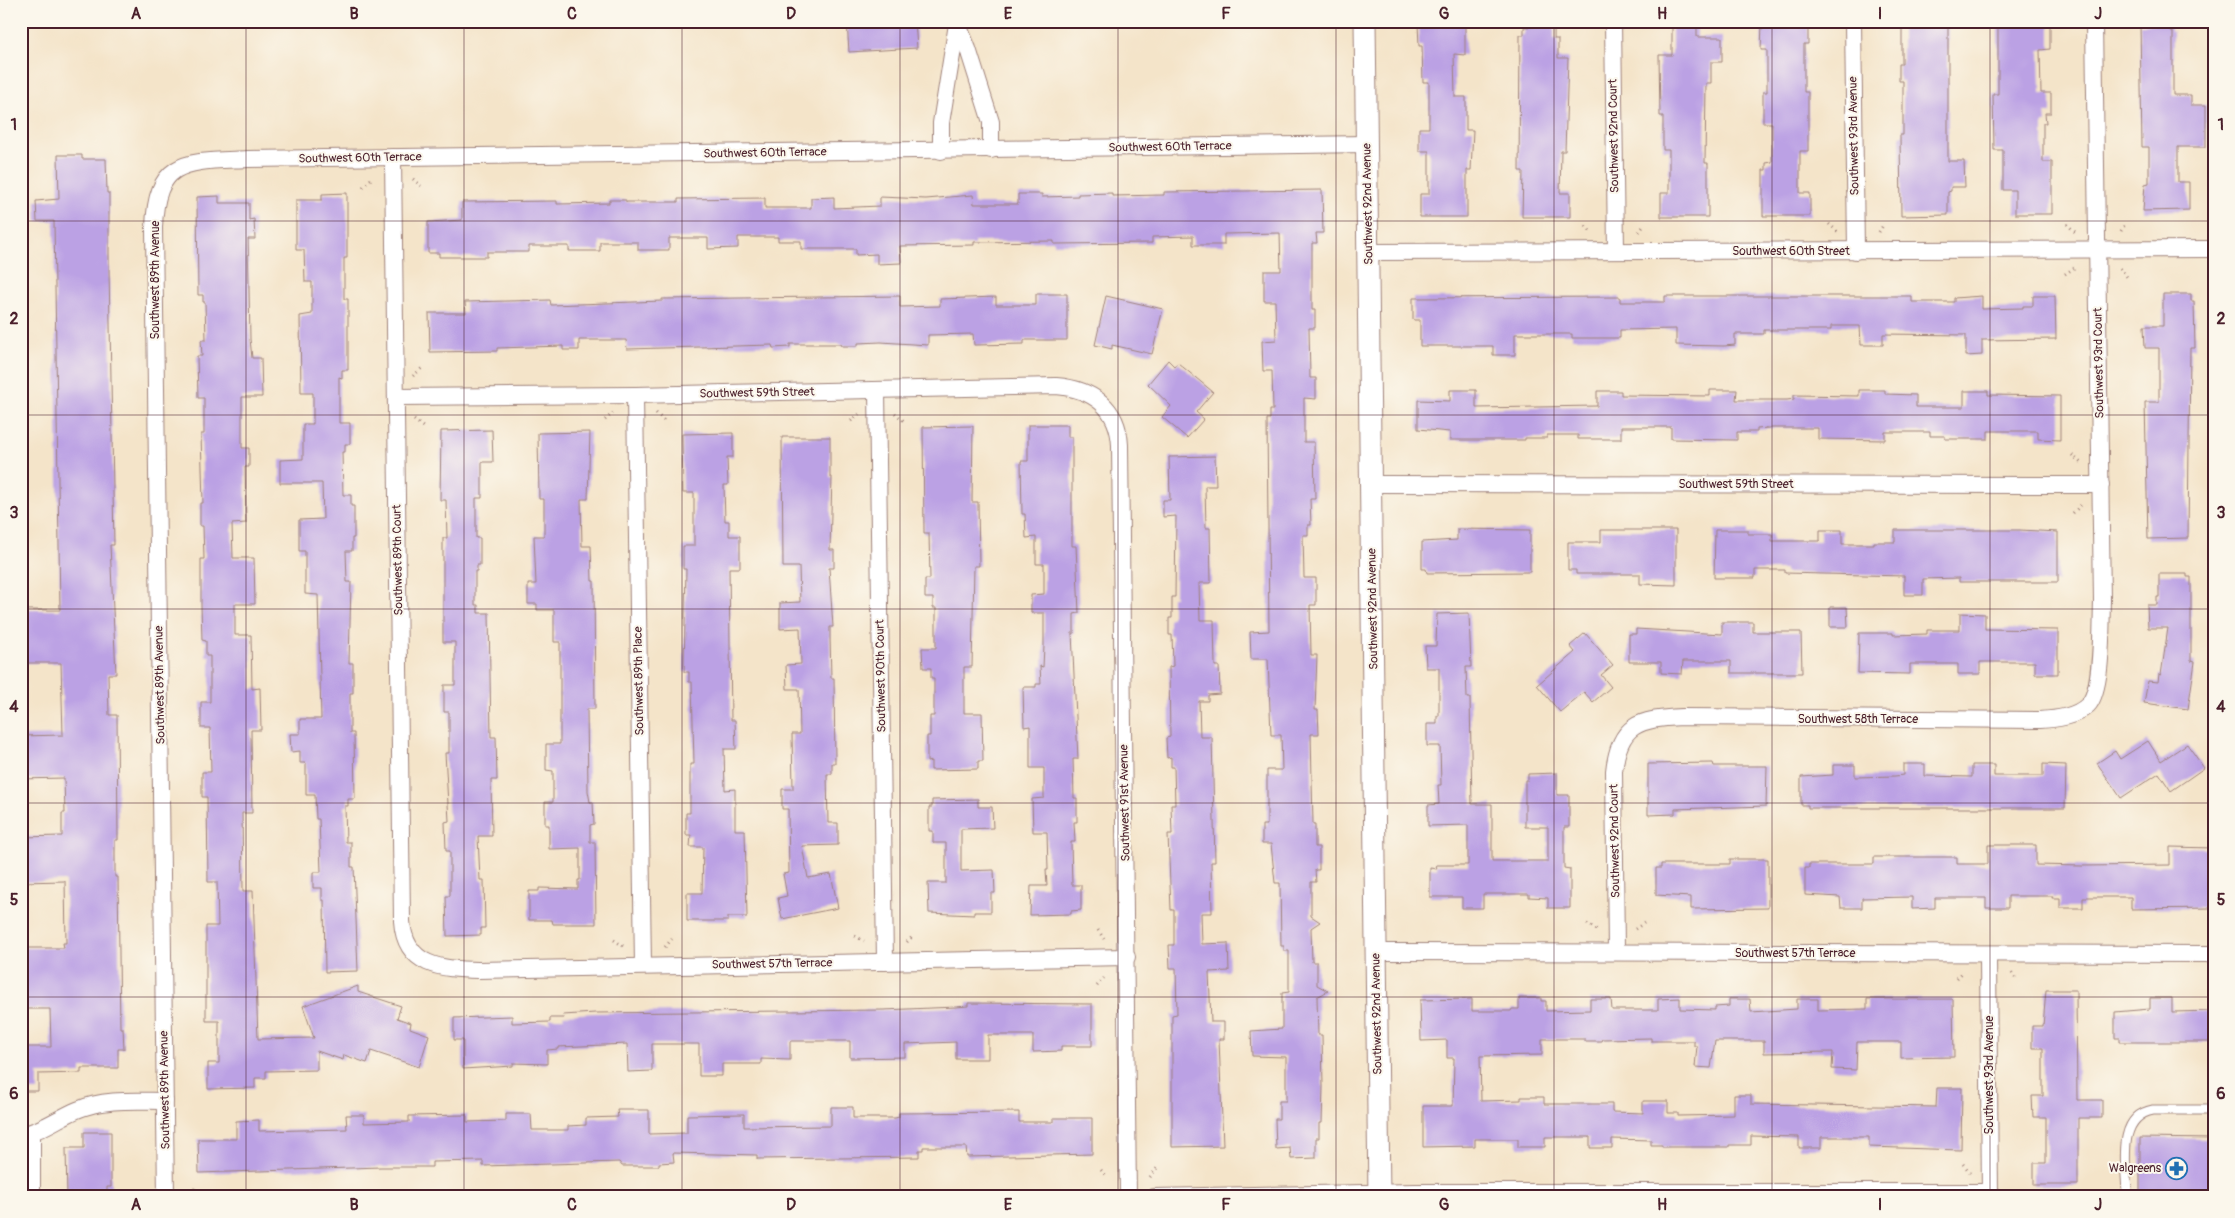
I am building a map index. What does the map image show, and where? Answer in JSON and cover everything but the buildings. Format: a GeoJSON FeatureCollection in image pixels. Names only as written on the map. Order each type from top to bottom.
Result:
{"type":"FeatureCollection","features":[{"type":"Feature","properties":{"kind":"street"},"geometry":{"type":"LineString","coordinates":[[957,21],[968,48],[991,122],[991,150]]}},
{"type":"Feature","properties":{"kind":"street"},"geometry":{"type":"LineString","coordinates":[[941,151],[941,123],[957,21]]}},
{"type":"Feature","properties":{"kind":"street","name":"Southwest 92nd Avenue"},"geometry":{"type":"LineString","coordinates":[[1365,21],[1379,1194]]}},
{"type":"Feature","properties":{"kind":"street","name":"Southwest 92nd Court"},"geometry":{"type":"LineString","coordinates":[[1613,21],[1616,251]]}},
{"type":"Feature","properties":{"kind":"street","name":"Southwest 93rd Avenue"},"geometry":{"type":"LineString","coordinates":[[1853,21],[1856,251]]}},
{"type":"Feature","properties":{"kind":"street","name":"Southwest 93rd Court"},"geometry":{"type":"LineString","coordinates":[[2089,704],[2097,682],[2100,660],[2102,601],[2094,21]]}},
{"type":"Feature","properties":{"kind":"street","name":"Southwest 60th Terrace"},"geometry":{"type":"LineString","coordinates":[[167,176],[193,163],[209,161],[1367,144]]}},
{"type":"Feature","properties":{"kind":"street","name":"Southwest 89th Court"},"geometry":{"type":"LineString","coordinates":[[393,158],[402,921],[405,937],[421,958]]}},
{"type":"Feature","properties":{"kind":"street","name":"Southwest 89th Avenue"},"geometry":{"type":"LineString","coordinates":[[166,1197],[154,228],[157,195],[167,176]]}},
{"type":"Feature","properties":{"kind":"street","name":"Southwest 60th Street"},"geometry":{"type":"LineString","coordinates":[[1368,252],[2214,249]]}},
{"type":"Feature","properties":{"kind":"street","name":"Southwest 59th Street"},"geometry":{"type":"LineString","coordinates":[[396,397],[635,395],[1070,387],[1094,396],[1110,410]]}},
{"type":"Feature","properties":{"kind":"street","name":"Southwest 90th Court"},"geometry":{"type":"LineString","coordinates":[[877,390],[885,962]]}},
{"type":"Feature","properties":{"kind":"street","name":"Southwest 89th Place"},"geometry":{"type":"LineString","coordinates":[[635,395],[642,966]]}},
{"type":"Feature","properties":{"kind":"street","name":"Southwest 91st Avenue"},"geometry":{"type":"LineString","coordinates":[[1110,410],[1117,426],[1120,445],[1127,957],[1128,1197]]}},
{"type":"Feature","properties":{"kind":"street","name":"Southwest 59th Street"},"geometry":{"type":"LineString","coordinates":[[1371,484],[2101,485]]}},
{"type":"Feature","properties":{"kind":"street","name":"Southwest 58th Terrace"},"geometry":{"type":"LineString","coordinates":[[1626,733],[1650,720],[1682,717],[2040,720],[2068,716],[2089,704]]}},
{"type":"Feature","properties":{"kind":"street","name":"Southwest 92nd Court"},"geometry":{"type":"LineString","coordinates":[[1616,951],[1614,771],[1618,745],[1626,733]]}},
{"type":"Feature","properties":{"kind":"street","name":"Southwest 57th Terrace"},"geometry":{"type":"LineString","coordinates":[[1376,952],[1616,951],[2214,954]]}},
{"type":"Feature","properties":{"kind":"street","name":"Southwest 93rd Avenue"},"geometry":{"type":"LineString","coordinates":[[1988,954],[1990,1194]]}},
{"type":"Feature","properties":{"kind":"street","name":"Southwest 57th Terrace"},"geometry":{"type":"LineString","coordinates":[[421,958],[435,967],[453,969],[1127,957]]}},
{"type":"Feature","properties":{"kind":"street"},"geometry":{"type":"LineString","coordinates":[[32,1197],[27,1134],[90,1106],[126,1101],[165,1101]]}},
{"type":"Feature","properties":{"kind":"street"},"geometry":{"type":"LineString","coordinates":[[1154,1197],[1379,1194],[1990,1194]]}},
{"type":"Feature","properties":{"kind":"lane"},"geometry":{"type":"LineString","coordinates":[[2127,1197],[2127,1133],[2136,1117],[2144,1112],[2154,1110],[2214,1110]]}},
{"type":"Feature","properties":{"kind":"path"},"geometry":{"type":"LineString","coordinates":[[363,187],[371,179]]}},
{"type":"Feature","properties":{"kind":"path"},"geometry":{"type":"LineString","coordinates":[[413,179],[421,186]]}},
{"type":"Feature","properties":{"kind":"path"},"geometry":{"type":"LineString","coordinates":[[2120,232],[2126,223]]}},
{"type":"Feature","properties":{"kind":"path"},"geometry":{"type":"LineString","coordinates":[[1639,232],[1645,224]]}},
{"type":"Feature","properties":{"kind":"path"},"geometry":{"type":"LineString","coordinates":[[1829,224],[1838,233]]}},
{"type":"Feature","properties":{"kind":"path"},"geometry":{"type":"LineString","coordinates":[[1878,232],[1884,224]]}},
{"type":"Feature","properties":{"kind":"path"},"geometry":{"type":"LineString","coordinates":[[2067,224],[2075,232]]}},
{"type":"Feature","properties":{"kind":"path"},"geometry":{"type":"LineString","coordinates":[[1586,226],[1592,232]]}},
{"type":"Feature","properties":{"kind":"path"},"geometry":{"type":"LineString","coordinates":[[2065,274],[2075,268]]}},
{"type":"Feature","properties":{"kind":"path"},"geometry":{"type":"LineString","coordinates":[[2120,268],[2127,277]]}},
{"type":"Feature","properties":{"kind":"path"},"geometry":{"type":"LineString","coordinates":[[413,376],[422,368]]}},
{"type":"Feature","properties":{"kind":"path"},"geometry":{"type":"LineString","coordinates":[[605,420],[613,412]]}},
{"type":"Feature","properties":{"kind":"path"},"geometry":{"type":"LineString","coordinates":[[656,413],[665,422]]}},
{"type":"Feature","properties":{"kind":"path"},"geometry":{"type":"LineString","coordinates":[[895,413],[904,421]]}},
{"type":"Feature","properties":{"kind":"path"},"geometry":{"type":"LineString","coordinates":[[851,421],[859,414]]}},
{"type":"Feature","properties":{"kind":"path"},"geometry":{"type":"LineString","coordinates":[[414,420],[423,427]]}},
{"type":"Feature","properties":{"kind":"path"},"geometry":{"type":"LineString","coordinates":[[2072,456],[2081,464]]}},
{"type":"Feature","properties":{"kind":"path"},"geometry":{"type":"LineString","coordinates":[[2073,513],[2081,505]]}},
{"type":"Feature","properties":{"kind":"path"},"geometry":{"type":"LineString","coordinates":[[1635,930],[1644,923]]}},
{"type":"Feature","properties":{"kind":"path"},"geometry":{"type":"LineString","coordinates":[[1587,924],[1598,930]]}},
{"type":"Feature","properties":{"kind":"path"},"geometry":{"type":"LineString","coordinates":[[1098,930],[1104,939]]}},
{"type":"Feature","properties":{"kind":"path"},"geometry":{"type":"LineString","coordinates":[[907,942],[914,935]]}},
{"type":"Feature","properties":{"kind":"path"},"geometry":{"type":"LineString","coordinates":[[855,936],[864,942]]}},
{"type":"Feature","properties":{"kind":"path"},"geometry":{"type":"LineString","coordinates":[[665,946],[672,939]]}},
{"type":"Feature","properties":{"kind":"path"},"geometry":{"type":"LineString","coordinates":[[614,940],[624,946]]}},
{"type":"Feature","properties":{"kind":"path"},"geometry":{"type":"LineString","coordinates":[[1957,978],[1963,972]]}},
{"type":"Feature","properties":{"kind":"path"},"geometry":{"type":"LineString","coordinates":[[2012,973],[2016,979]]}},
{"type":"Feature","properties":{"kind":"path"},"geometry":{"type":"LineString","coordinates":[[1097,986],[1104,978]]}},
{"type":"Feature","properties":{"kind":"path"},"geometry":{"type":"LineString","coordinates":[[1963,1164],[1970,1172]]}},
{"type":"Feature","properties":{"kind":"path"},"geometry":{"type":"LineString","coordinates":[[1150,1177],[1157,1168]]}},
{"type":"Feature","properties":{"kind":"path"},"geometry":{"type":"LineString","coordinates":[[1101,1170],[1108,1176]]}},
{"type":"Feature","properties":{"kind":"path"},"geometry":{"type":"LineString","coordinates":[[189,1197],[194,1188]]}},
{"type":"Feature","properties":{"kind":"place","name":"Walgreens"},"geometry":{"type":"Point","coordinates":[2177,1168]}}]}
